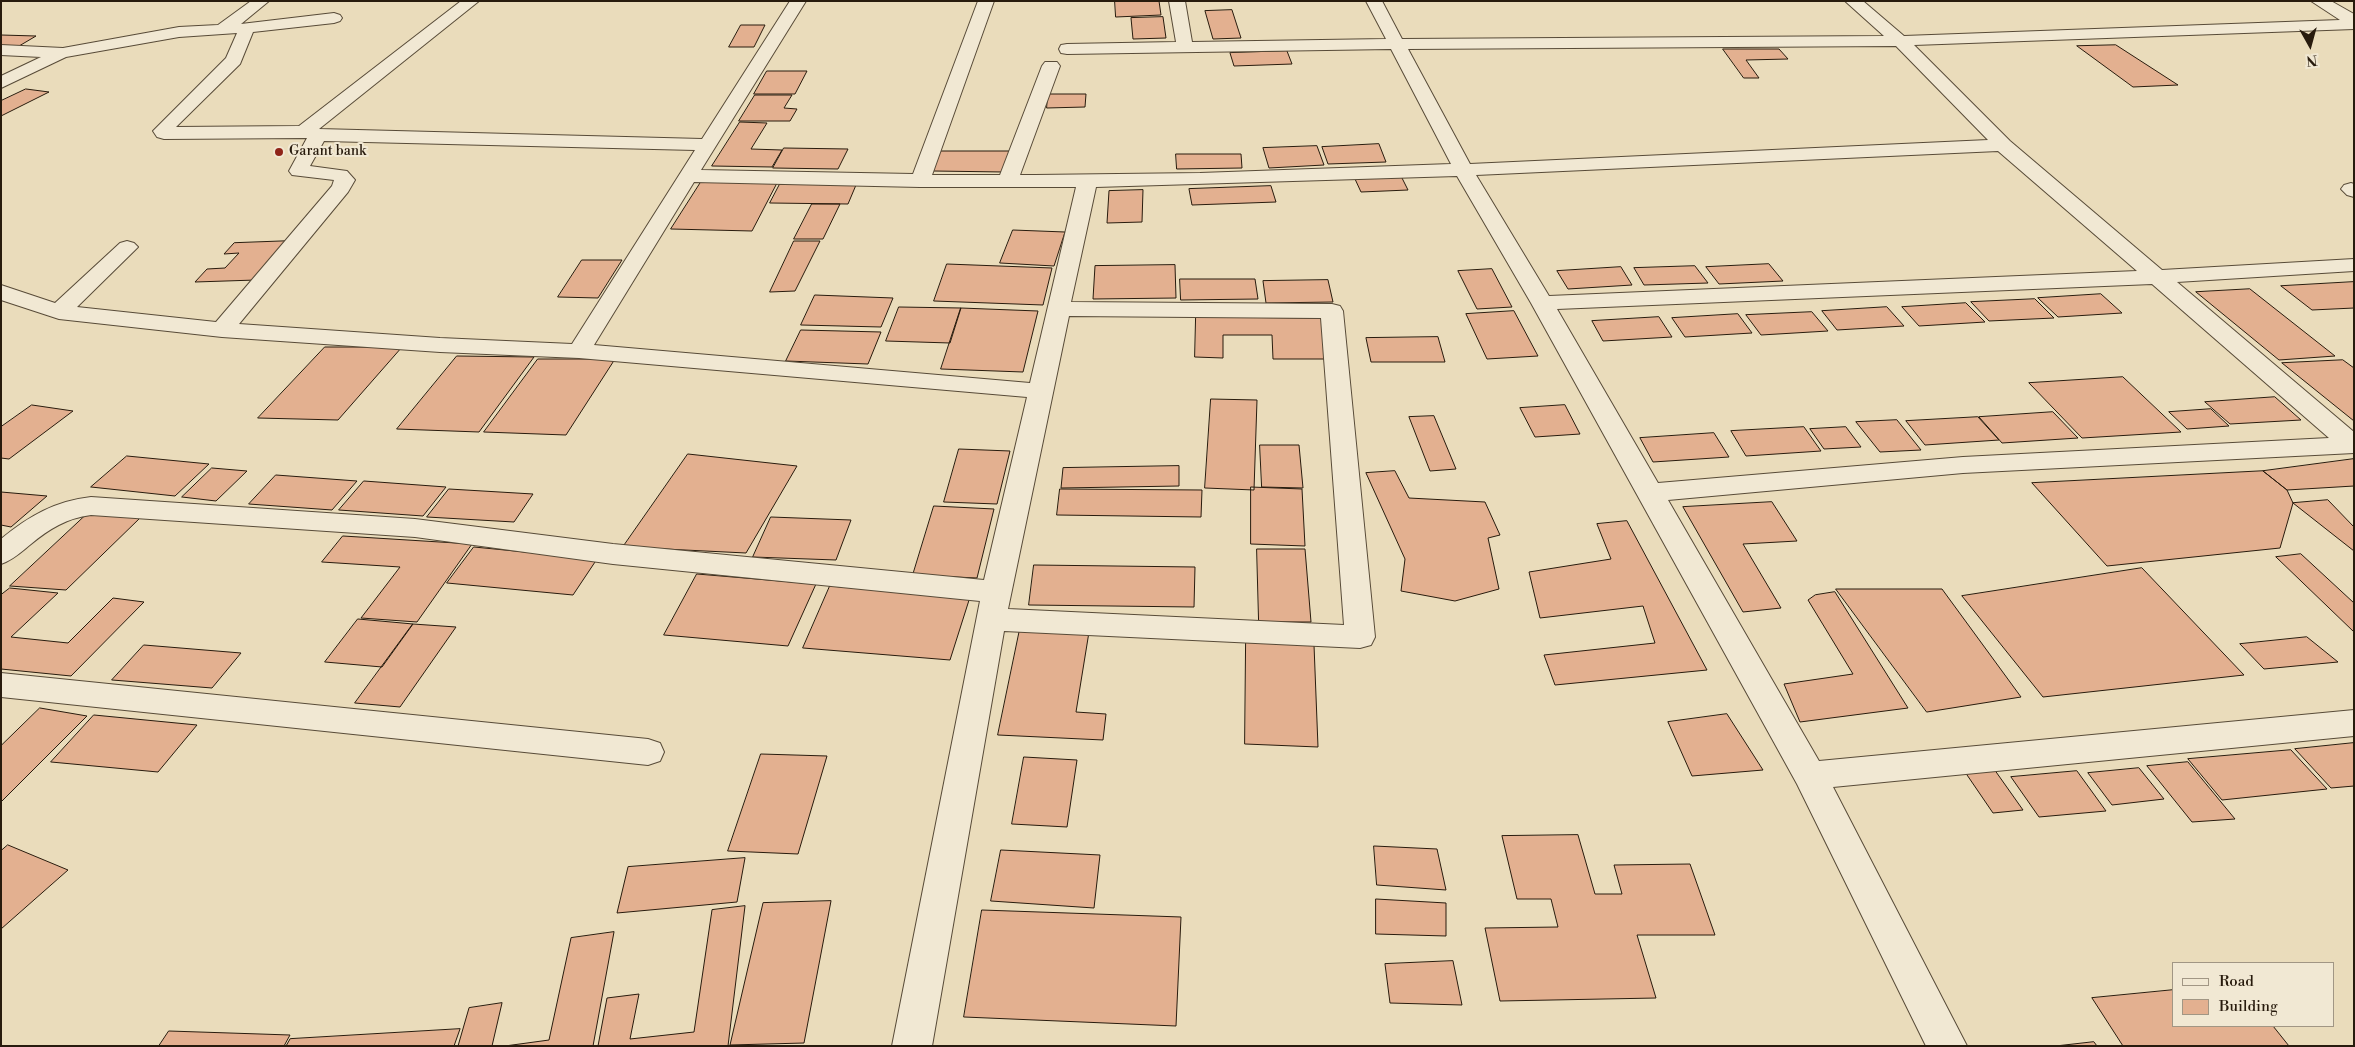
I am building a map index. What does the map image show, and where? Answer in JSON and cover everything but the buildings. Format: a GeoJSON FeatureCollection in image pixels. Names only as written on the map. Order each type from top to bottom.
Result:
{"type":"FeatureCollection","features":[{"type":"Feature","properties":{"kind":"street"},"geometry":{"type":"LineString","coordinates":[[223,30],[262,1]]}},
{"type":"Feature","properties":{"kind":"street"},"geometry":{"type":"LineString","coordinates":[[314,133],[307,129],[413,44],[471,1]]}},
{"type":"Feature","properties":{"kind":"street"},"geometry":{"type":"LineString","coordinates":[[579,351],[798,1]]}},
{"type":"Feature","properties":{"kind":"street"},"geometry":{"type":"LineString","coordinates":[[920,181],[986,1]]}},
{"type":"Feature","properties":{"kind":"street"},"geometry":{"type":"LineString","coordinates":[[1177,1],[1185,47]]}},
{"type":"Feature","properties":{"kind":"street"},"geometry":{"type":"LineString","coordinates":[[1374,1],[1463,169],[1542,302],[1810,776],[1947,1046]]}},
{"type":"Feature","properties":{"kind":"street"},"geometry":{"type":"LineString","coordinates":[[1853,1],[1900,41],[2003,145],[2353,445]]}},
{"type":"Feature","properties":{"kind":"street"},"geometry":{"type":"LineString","coordinates":[[2319,1],[2354,23]]}},
{"type":"Feature","properties":{"kind":"street"},"geometry":{"type":"LineString","coordinates":[[1,50],[63,53],[179,32],[247,28],[334,18]]}},
{"type":"Feature","properties":{"kind":"street"},"geometry":{"type":"LineString","coordinates":[[1067,49],[1396,44],[1900,41],[2354,23]]}},
{"type":"Feature","properties":{"kind":"street"},"geometry":{"type":"LineString","coordinates":[[247,28],[234,60],[162,131],[164,133],[314,133],[708,145]]}},
{"type":"Feature","properties":{"kind":"street"},"geometry":{"type":"LineString","coordinates":[[1,83],[63,53]]}},
{"type":"Feature","properties":{"kind":"street"},"geometry":{"type":"LineString","coordinates":[[1008,181],[1051,66]]}},
{"type":"Feature","properties":{"kind":"street"},"geometry":{"type":"LineString","coordinates":[[222,330],[341,188],[344,180],[340,175],[299,171],[314,133]]}},
{"type":"Feature","properties":{"kind":"street"},"geometry":{"type":"LineString","coordinates":[[688,176],[920,181],[1087,181],[1463,169],[2003,145]]}},
{"type":"Feature","properties":{"kind":"street"},"geometry":{"type":"LineString","coordinates":[[912,1046],[993,605],[1087,181]]}},
{"type":"Feature","properties":{"kind":"street"},"geometry":{"type":"LineString","coordinates":[[59,312],[127,247]]}},
{"type":"Feature","properties":{"kind":"street"},"geometry":{"type":"LineString","coordinates":[[1542,302],[2156,277],[2354,265]]}},
{"type":"Feature","properties":{"kind":"street"},"geometry":{"type":"LineString","coordinates":[[1,292],[59,312],[222,330],[440,345],[579,351],[1041,391]]}},
{"type":"Feature","properties":{"kind":"street"},"geometry":{"type":"LineString","coordinates":[[7,544],[55,513],[75,507],[91,506],[415,528],[993,605],[1360,637],[1332,311],[1059,309]]}},
{"type":"Feature","properties":{"kind":"street"},"geometry":{"type":"LineString","coordinates":[[1649,493],[1963,466],[2353,445]]}},
{"type":"Feature","properties":{"kind":"street"},"geometry":{"type":"LineString","coordinates":[[1,685],[648,752]]}},
{"type":"Feature","properties":{"kind":"street"},"geometry":{"type":"LineString","coordinates":[[1810,776],[2354,723]]}},
{"type":"Feature","properties":{"kind":"place","name":"Garant bank"},"geometry":{"type":"Point","coordinates":[279,152]}}]}
